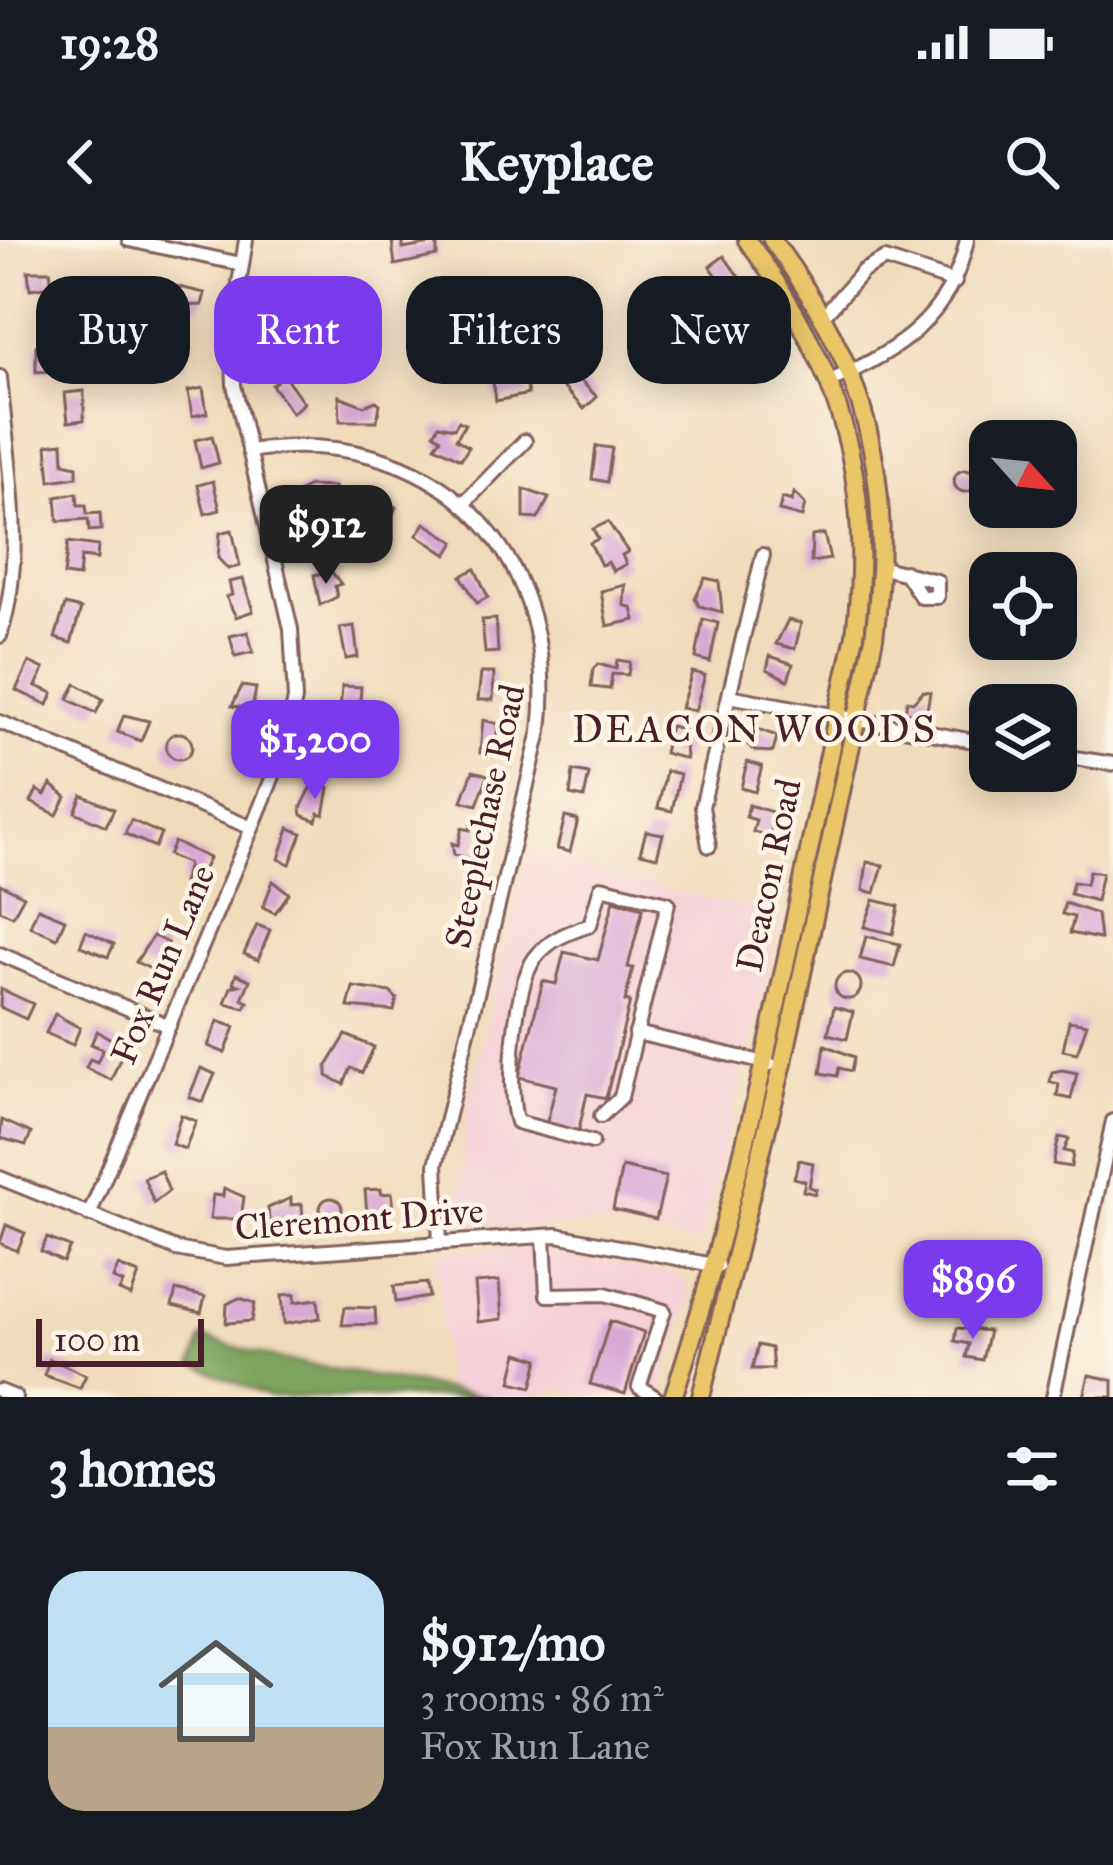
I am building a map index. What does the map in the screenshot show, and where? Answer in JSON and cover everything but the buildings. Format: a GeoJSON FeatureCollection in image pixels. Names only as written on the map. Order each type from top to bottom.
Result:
{"type":"FeatureCollection","features":[{"type":"Feature","properties":{"kind":"main road","name":"Deacon Road"},"geometry":{"type":"LineString","coordinates":[[700,1397],[782,1067],[846,719],[864,543],[856,474],[830,381],[797,313],[747,240]]}},
{"type":"Feature","properties":{"kind":"main road","name":"Deacon Road"},"geometry":{"type":"LineString","coordinates":[[673,1397],[712,1265],[883,568],[879,470],[848,373],[824,316],[772,240]]}},
{"type":"Feature","properties":{"kind":"street"},"geometry":{"type":"LineString","coordinates":[[129,240],[242,263]]}},
{"type":"Feature","properties":{"kind":"street","name":"Fox Run Lane"},"geometry":{"type":"LineString","coordinates":[[89,1215],[252,828],[287,737],[297,675],[232,356],[246,240]]}},
{"type":"Feature","properties":{"kind":"street"},"geometry":{"type":"LineString","coordinates":[[830,381],[919,331],[955,282],[967,240]]}},
{"type":"Feature","properties":{"kind":"street"},"geometry":{"type":"LineString","coordinates":[[824,316],[863,271],[885,259],[955,282]]}},
{"type":"Feature","properties":{"kind":"street"},"geometry":{"type":"LineString","coordinates":[[0,377],[14,568],[0,636]]}},
{"type":"Feature","properties":{"kind":"street"},"geometry":{"type":"LineString","coordinates":[[463,504],[525,441]]}},
{"type":"Feature","properties":{"kind":"street","name":"Steeplechase Road"},"geometry":{"type":"LineString","coordinates":[[249,451],[310,444],[364,451],[408,466],[463,504],[502,547],[520,581],[538,635],[544,682],[532,770],[436,1166],[440,1243]]}},
{"type":"Feature","properties":{"kind":"street"},"geometry":{"type":"LineString","coordinates":[[709,846],[702,807],[763,555]]}},
{"type":"Feature","properties":{"kind":"street"},"geometry":{"type":"LineString","coordinates":[[883,568],[905,572]]}},
{"type":"Feature","properties":{"kind":"street"},"geometry":{"type":"LineString","coordinates":[[729,696],[969,740]]}},
{"type":"Feature","properties":{"kind":"street"},"geometry":{"type":"LineString","coordinates":[[0,722],[252,828]]}},
{"type":"Feature","properties":{"kind":"street"},"geometry":{"type":"LineString","coordinates":[[1077,758],[1113,764]]}},
{"type":"Feature","properties":{"kind":"street"},"geometry":{"type":"LineString","coordinates":[[592,1142],[517,1122],[511,1104],[520,994],[532,962],[556,938],[590,925],[601,887],[668,903],[621,1097],[601,1116]]}},
{"type":"Feature","properties":{"kind":"street"},"geometry":{"type":"LineString","coordinates":[[0,954],[169,1026]]}},
{"type":"Feature","properties":{"kind":"street"},"geometry":{"type":"LineString","coordinates":[[636,1033],[782,1067]]}},
{"type":"Feature","properties":{"kind":"street"},"geometry":{"type":"LineString","coordinates":[[1053,1397],[1113,1121]]}},
{"type":"Feature","properties":{"kind":"street","name":"Cleremont Drive"},"geometry":{"type":"LineString","coordinates":[[0,1178],[176,1249],[226,1258],[544,1236],[733,1270]]}},
{"type":"Feature","properties":{"kind":"street"},"geometry":{"type":"LineString","coordinates":[[544,1236],[547,1295],[605,1294],[664,1311],[639,1387],[655,1397]]}},
{"type":"Feature","properties":{"kind":"street"},"geometry":{"type":"LineString","coordinates":[[0,1391],[15,1397]]}},
{"type":"Feature","properties":{"kind":"shaded area"},"geometry":{"type":"Polygon","coordinates":[[[527,855],[782,917],[700,1244],[603,1226],[459,1226],[467,1109],[527,855]]]}},
{"type":"Feature","properties":{"kind":"shaded area"},"geometry":{"type":"Polygon","coordinates":[[[525,1249],[681,1276],[691,1296],[659,1397],[586,1397],[551,1387],[548,1397],[488,1397],[445,1387],[437,1251],[525,1249]]]}},
{"type":"Feature","properties":{"kind":"green space"},"geometry":{"type":"Polygon","coordinates":[[[202,1338],[282,1360],[488,1397],[270,1397],[193,1364],[202,1338]]]}},
{"type":"Feature","properties":{"kind":"district","name":"DEACON WOODS"},"geometry":{"type":"Point","coordinates":[755,728]}}]}
